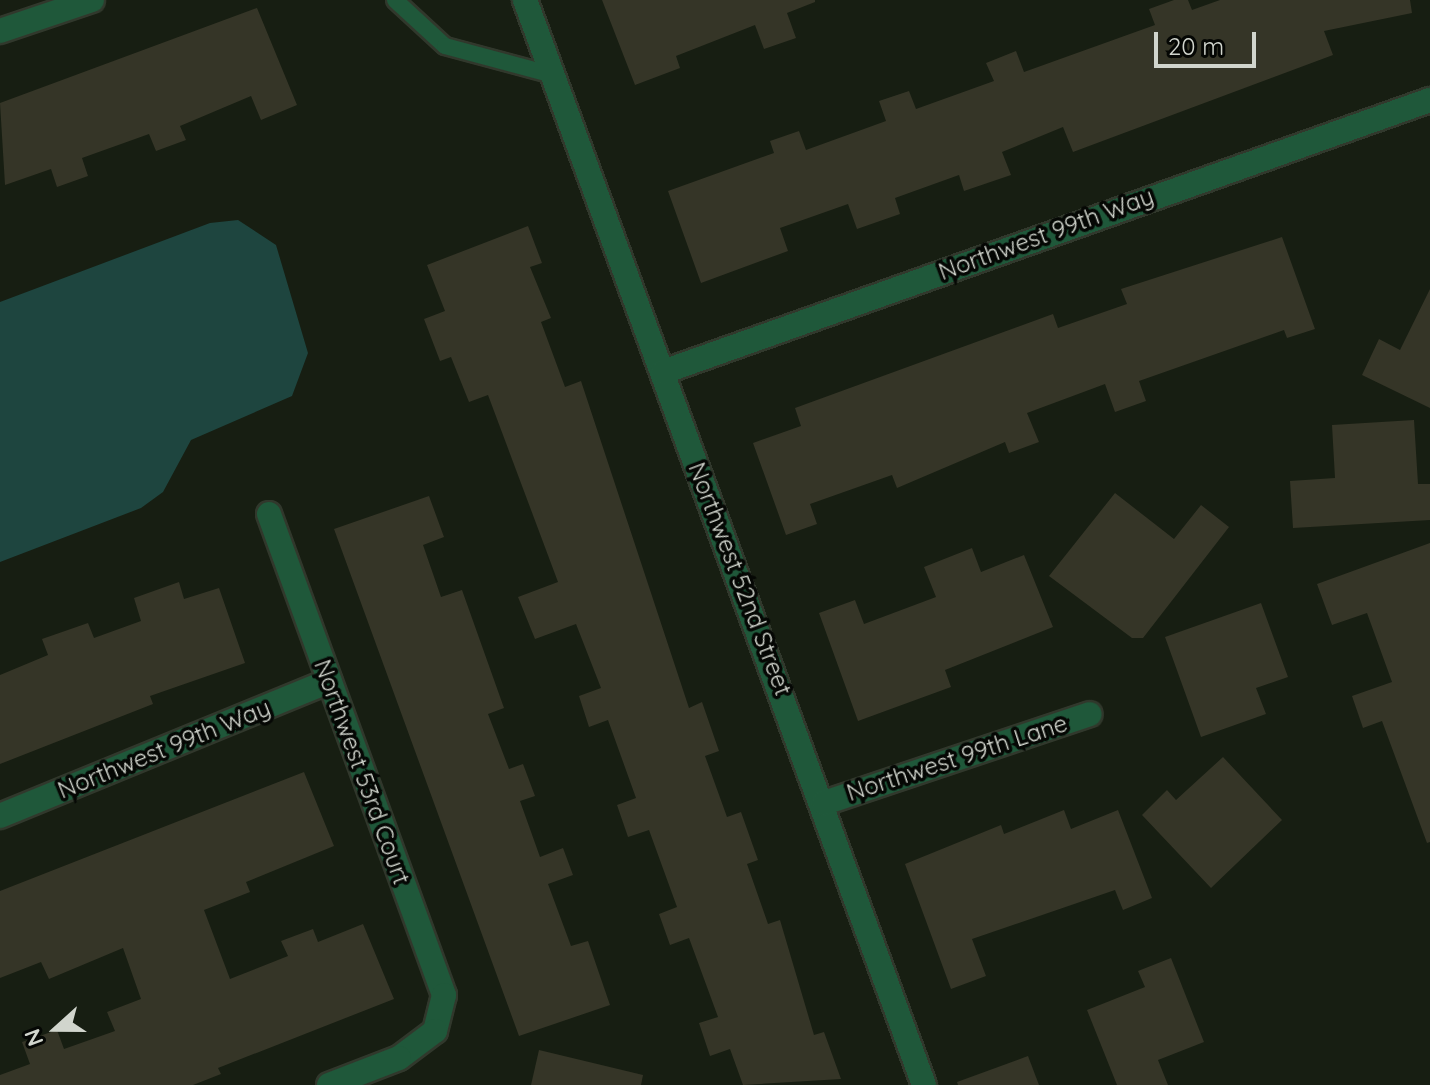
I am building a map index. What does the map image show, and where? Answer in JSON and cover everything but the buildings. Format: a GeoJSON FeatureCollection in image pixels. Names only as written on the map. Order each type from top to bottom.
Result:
{"type":"FeatureCollection","features":[{"type":"Feature","properties":{"kind":"street"},"geometry":{"type":"LineString","coordinates":[[0,31],[92,0]]}},
{"type":"Feature","properties":{"kind":"street","name":"Northwest 52nd Street"},"geometry":{"type":"LineString","coordinates":[[525,0],[824,803],[924,1085]]}},
{"type":"Feature","properties":{"kind":"street","name":"Northwest 99th Way"},"geometry":{"type":"LineString","coordinates":[[663,372],[1430,100]]}},
{"type":"Feature","properties":{"kind":"street","name":"Northwest 53rd Court"},"geometry":{"type":"LineString","coordinates":[[269,514],[444,995],[435,1031],[399,1058],[329,1085]]}},
{"type":"Feature","properties":{"kind":"street","name":"Northwest 99th Way"},"geometry":{"type":"LineString","coordinates":[[0,816],[329,681]]}},
{"type":"Feature","properties":{"kind":"street","name":"Northwest 99th Lane"},"geometry":{"type":"LineString","coordinates":[[824,803],[1090,714]]}},
{"type":"Feature","properties":{"kind":"lane"},"geometry":{"type":"LineString","coordinates":[[395,0],[445,46],[553,75]]}},
{"type":"Feature","properties":{"kind":"water"},"geometry":{"type":"Polygon","coordinates":[[[238,220],[276,245],[308,353],[292,396],[191,440],[163,492],[141,508],[0,562],[0,302],[210,223],[238,220]]]}}]}
